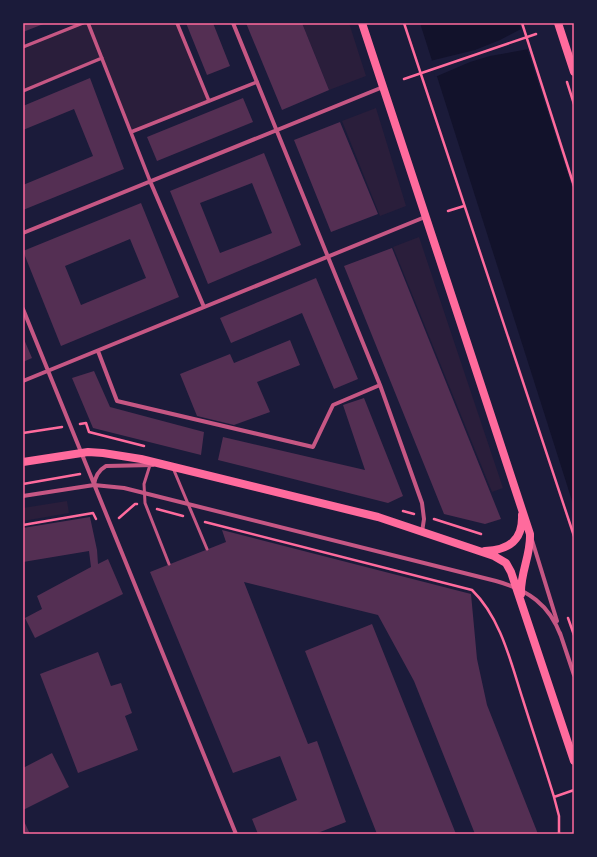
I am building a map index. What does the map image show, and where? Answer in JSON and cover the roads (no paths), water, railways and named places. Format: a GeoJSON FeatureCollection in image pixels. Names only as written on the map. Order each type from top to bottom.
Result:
{"type":"FeatureCollection","features":[{"type":"Feature","properties":{"kind":"main road"},"geometry":{"type":"LineString","coordinates":[[362,23],[530,534],[530,549],[518,588]]}},
{"type":"Feature","properties":{"kind":"main road"},"geometry":{"type":"LineString","coordinates":[[558,23],[574,72]]}},
{"type":"Feature","properties":{"kind":"main road"},"geometry":{"type":"LineString","coordinates":[[23,462],[80,453],[103,453],[170,466],[378,517],[482,551],[500,559],[506,563],[518,588],[523,608],[574,761]]}},
{"type":"Feature","properties":{"kind":"main road"},"geometry":{"type":"LineString","coordinates":[[482,551],[499,550],[514,541],[521,529],[522,508]]}},
{"type":"Feature","properties":{"kind":"street"},"geometry":{"type":"LineString","coordinates":[[23,47],[83,23]]}},
{"type":"Feature","properties":{"kind":"street"},"geometry":{"type":"LineString","coordinates":[[88,23],[150,181],[204,307]]}},
{"type":"Feature","properties":{"kind":"street"},"geometry":{"type":"LineString","coordinates":[[177,23],[209,101]]}},
{"type":"Feature","properties":{"kind":"street"},"geometry":{"type":"LineString","coordinates":[[233,23],[380,385],[422,503],[424,519],[422,532]]}},
{"type":"Feature","properties":{"kind":"street"},"geometry":{"type":"LineString","coordinates":[[23,91],[102,58]]}},
{"type":"Feature","properties":{"kind":"street"},"geometry":{"type":"LineString","coordinates":[[131,132],[257,82]]}},
{"type":"Feature","properties":{"kind":"street"},"geometry":{"type":"LineString","coordinates":[[23,233],[383,87]]}},
{"type":"Feature","properties":{"kind":"street"},"geometry":{"type":"LineString","coordinates":[[23,381],[425,217]]}},
{"type":"Feature","properties":{"kind":"street"},"geometry":{"type":"LineString","coordinates":[[23,309],[80,453],[236,834]]}},
{"type":"Feature","properties":{"kind":"street"},"geometry":{"type":"LineString","coordinates":[[98,351],[117,401],[313,447],[334,405],[380,385]]}},
{"type":"Feature","properties":{"kind":"street"},"geometry":{"type":"LineString","coordinates":[[94,485],[97,475],[106,466],[170,466]]}},
{"type":"Feature","properties":{"kind":"street"},"geometry":{"type":"LineString","coordinates":[[23,496],[94,485],[113,486],[496,581],[518,588],[532,596],[545,608],[555,622],[561,636]]}},
{"type":"Feature","properties":{"kind":"street"},"geometry":{"type":"LineString","coordinates":[[530,534],[574,675]]}},
{"type":"Feature","properties":{"kind":"lane"},"geometry":{"type":"LineString","coordinates":[[150,465],[145,480],[144,493],[146,508],[169,564]]}},
{"type":"Feature","properties":{"kind":"lane"},"geometry":{"type":"LineString","coordinates":[[170,466],[207,549]]}}]}
